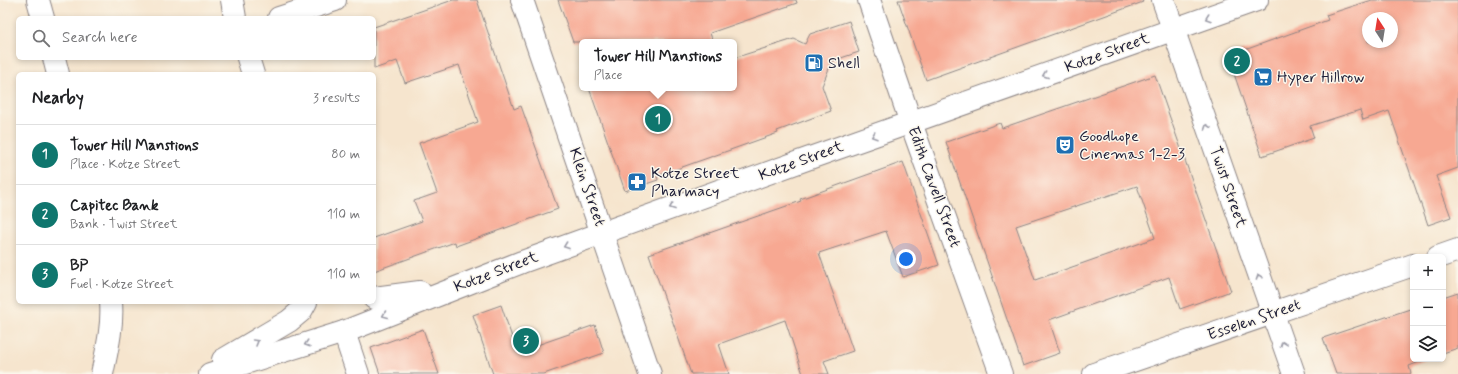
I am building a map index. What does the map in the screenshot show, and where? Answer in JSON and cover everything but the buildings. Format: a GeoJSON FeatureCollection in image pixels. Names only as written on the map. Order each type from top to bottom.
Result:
{"type":"FeatureCollection","features":[{"type":"Feature","properties":{"kind":"street"},"geometry":{"type":"LineString","coordinates":[[38,0],[42,16]]}},
{"type":"Feature","properties":{"kind":"street"},"geometry":{"type":"LineString","coordinates":[[232,0],[235,16]]}},
{"type":"Feature","properties":{"kind":"street"},"geometry":{"type":"LineString","coordinates":[[285,16],[335,0]]}},
{"type":"Feature","properties":{"kind":"street","name":"Klein Street"},"geometry":{"type":"LineString","coordinates":[[522,0],[650,374]]}},
{"type":"Feature","properties":{"kind":"street","name":"Edith Cavell Street"},"geometry":{"type":"LineString","coordinates":[[869,0],[911,123],[1001,374]]}},
{"type":"Feature","properties":{"kind":"street","name":"Twist Street"},"geometry":{"type":"LineString","coordinates":[[1163,0],[1294,374]]}},
{"type":"Feature","properties":{"kind":"street","name":"Kotze Street"},"geometry":{"type":"LineString","coordinates":[[210,374],[344,332],[460,285],[602,233],[1258,0]]}},
{"type":"Feature","properties":{"kind":"street"},"geometry":{"type":"LineString","coordinates":[[54,60],[58,72]]}},
{"type":"Feature","properties":{"kind":"street"},"geometry":{"type":"LineString","coordinates":[[249,60],[252,72]]}},
{"type":"Feature","properties":{"kind":"street"},"geometry":{"type":"LineString","coordinates":[[1446,254],[1458,250]]}},
{"type":"Feature","properties":{"kind":"street","name":"Esselen Street"},"geometry":{"type":"LineString","coordinates":[[1094,374],[1410,267]]}},
{"type":"Feature","properties":{"kind":"street"},"geometry":{"type":"LineString","coordinates":[[376,298],[460,285]]}},
{"type":"Feature","properties":{"kind":"street"},"geometry":{"type":"LineString","coordinates":[[102,374],[108,345],[112,314],[111,304]]}},
{"type":"Feature","properties":{"kind":"street"},"geometry":{"type":"LineString","coordinates":[[197,374],[289,322],[301,311],[305,304]]}},
{"type":"Feature","properties":{"kind":"street"},"geometry":{"type":"LineString","coordinates":[[344,332],[358,374]]}},
{"type":"Feature","properties":{"kind":"place","name":"Capitec Bank"},"geometry":{"type":"Point","coordinates":[1237,61]}},
{"type":"Feature","properties":{"kind":"place","name":"Shell"},"geometry":{"type":"Point","coordinates":[814,63]}},
{"type":"Feature","properties":{"kind":"place","name":"Hyper Hillrow"},"geometry":{"type":"Point","coordinates":[1263,77]}},
{"type":"Feature","properties":{"kind":"place","name":"Tower Hill Manstions"},"geometry":{"type":"Point","coordinates":[658,119]}},
{"type":"Feature","properties":{"kind":"place","name":"Goodhope Cinemas 1-2-3"},"geometry":{"type":"Point","coordinates":[1065,145]}},
{"type":"Feature","properties":{"kind":"place","name":"Kotze Street Pharmacy"},"geometry":{"type":"Point","coordinates":[637,182]}},
{"type":"Feature","properties":{"kind":"place","name":"BP"},"geometry":{"type":"Point","coordinates":[526,341]}}]}
